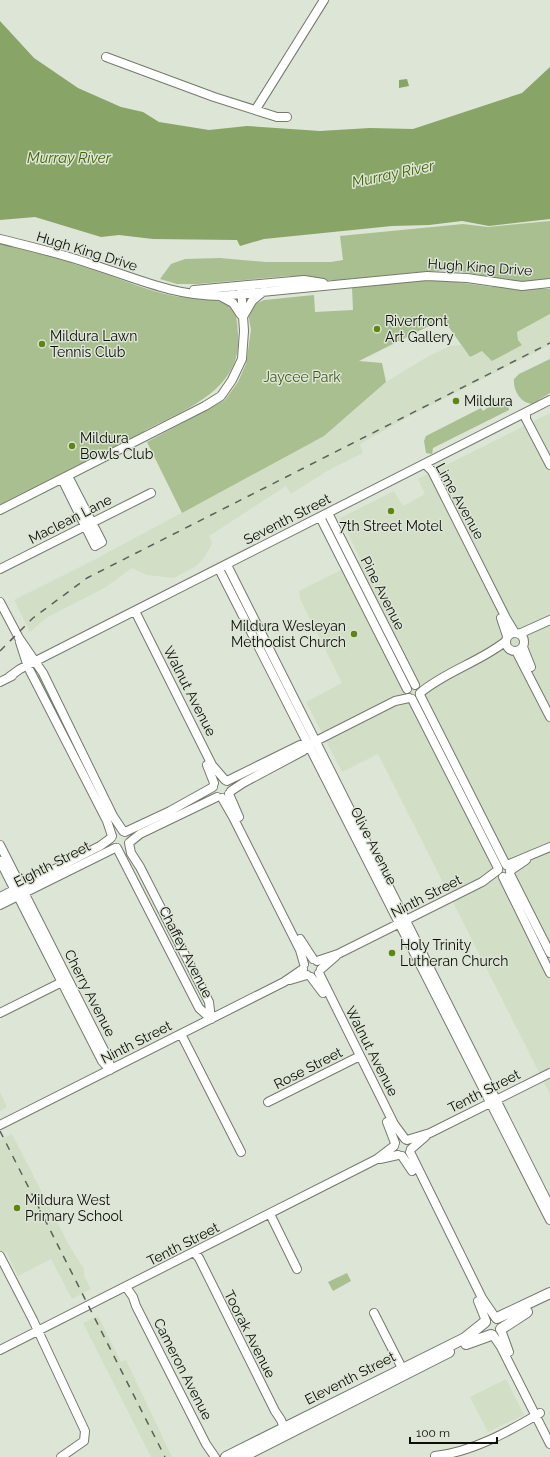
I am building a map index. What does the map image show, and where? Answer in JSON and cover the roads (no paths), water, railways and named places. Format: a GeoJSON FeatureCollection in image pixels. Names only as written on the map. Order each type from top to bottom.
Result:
{"type":"FeatureCollection","features":[{"type":"Feature","properties":{"kind":"main road","name":"Eleventh Street"},"geometry":{"type":"LineString","coordinates":[[235,1456],[284,1430],[404,1371],[471,1335],[491,1320],[550,1293]]}},
{"type":"Feature","properties":{"kind":"main road","name":"Eleventh Street"},"geometry":{"type":"LineString","coordinates":[[404,1371],[474,1340],[496,1332],[520,1316],[550,1301]]}},
{"type":"Feature","properties":{"kind":"main road"},"geometry":{"type":"LineString","coordinates":[[491,1320],[501,1324],[496,1332],[485,1328],[491,1320]]}},
{"type":"Feature","properties":{"kind":"street"},"geometry":{"type":"LineString","coordinates":[[256,109],[324,0]]}},
{"type":"Feature","properties":{"kind":"street"},"geometry":{"type":"LineString","coordinates":[[106,57],[214,97],[256,109],[277,117],[287,117]]}},
{"type":"Feature","properties":{"kind":"street","name":"Hugh King Drive"},"geometry":{"type":"LineString","coordinates":[[0,239],[79,260],[165,289],[198,295],[220,296],[241,290],[304,280],[337,284]]}},
{"type":"Feature","properties":{"kind":"street","name":"Hugh King Drive"},"geometry":{"type":"LineString","coordinates":[[165,289],[264,291],[427,276],[466,278],[522,286],[550,284]]}},
{"type":"Feature","properties":{"kind":"street"},"geometry":{"type":"LineString","coordinates":[[0,510],[205,406],[221,396],[232,380],[242,359],[244,346],[241,290]]}},
{"type":"Feature","properties":{"kind":"street"},"geometry":{"type":"LineString","coordinates":[[243,318],[252,301],[264,291]]}},
{"type":"Feature","properties":{"kind":"street"},"geometry":{"type":"LineString","coordinates":[[220,296],[233,303],[243,318]]}},
{"type":"Feature","properties":{"kind":"street","name":"Seventh Street"},"geometry":{"type":"LineString","coordinates":[[36,661],[550,400]]}},
{"type":"Feature","properties":{"kind":"street"},"geometry":{"type":"LineString","coordinates":[[526,413],[531,417],[550,455]]}},
{"type":"Feature","properties":{"kind":"street"},"geometry":{"type":"LineString","coordinates":[[526,413],[526,419],[550,465]]}},
{"type":"Feature","properties":{"kind":"street","name":"Lime Avenue"},"geometry":{"type":"LineString","coordinates":[[425,464],[427,473],[512,636]]}},
{"type":"Feature","properties":{"kind":"street"},"geometry":{"type":"LineString","coordinates":[[65,478],[88,524]]}},
{"type":"Feature","properties":{"kind":"street","name":"Maclean Lane"},"geometry":{"type":"LineString","coordinates":[[0,569],[151,493]]}},
{"type":"Feature","properties":{"kind":"street","name":"Pine Avenue"},"geometry":{"type":"LineString","coordinates":[[328,513],[418,690],[477,818]]}},
{"type":"Feature","properties":{"kind":"street","name":"Pine Avenue"},"geometry":{"type":"LineString","coordinates":[[320,517],[409,694],[477,818],[504,871],[539,941],[550,973]]}},
{"type":"Feature","properties":{"kind":"street"},"geometry":{"type":"LineString","coordinates":[[326,528],[334,525]]}},
{"type":"Feature","properties":{"kind":"street","name":"Olive Avenue"},"geometry":{"type":"LineString","coordinates":[[227,565],[312,742],[361,851],[403,922],[493,1101],[550,1220]]}},
{"type":"Feature","properties":{"kind":"street","name":"Olive Avenue"},"geometry":{"type":"LineString","coordinates":[[219,569],[274,679],[312,742]]}},
{"type":"Feature","properties":{"kind":"street"},"geometry":{"type":"LineString","coordinates":[[0,602],[19,638],[36,661],[113,816],[129,836],[129,843]]}},
{"type":"Feature","properties":{"kind":"street","name":"Walnut Avenue"},"geometry":{"type":"LineString","coordinates":[[133,612],[212,764],[226,780]]}},
{"type":"Feature","properties":{"kind":"street","name":"Walnut Avenue"},"geometry":{"type":"LineString","coordinates":[[133,612],[210,770],[213,785]]}},
{"type":"Feature","properties":{"kind":"street"},"geometry":{"type":"LineString","coordinates":[[409,694],[416,699],[418,690],[493,651],[512,636],[550,620]]}},
{"type":"Feature","properties":{"kind":"street"},"geometry":{"type":"LineString","coordinates":[[493,651],[518,647],[537,632],[550,625]]}},
{"type":"Feature","properties":{"kind":"street"},"geometry":{"type":"LineString","coordinates":[[512,636],[550,717]]}},
{"type":"Feature","properties":{"kind":"street"},"geometry":{"type":"LineString","coordinates":[[512,636],[550,705]]}},
{"type":"Feature","properties":{"kind":"street"},"geometry":{"type":"LineString","coordinates":[[19,638],[28,668],[107,821],[112,837],[112,844],[116,848],[125,848],[140,834],[230,792],[242,783],[303,751],[312,742]]}},
{"type":"Feature","properties":{"kind":"street"},"geometry":{"type":"LineString","coordinates":[[0,682],[28,668],[36,661]]}},
{"type":"Feature","properties":{"kind":"street"},"geometry":{"type":"LineString","coordinates":[[402,680],[410,676]]}},
{"type":"Feature","properties":{"kind":"street"},"geometry":{"type":"LineString","coordinates":[[409,694],[411,685],[418,690]]}},
{"type":"Feature","properties":{"kind":"street"},"geometry":{"type":"LineString","coordinates":[[112,837],[118,831],[124,831],[170,811],[219,780],[226,780],[300,745],[312,742],[409,694]]}},
{"type":"Feature","properties":{"kind":"street"},"geometry":{"type":"LineString","coordinates":[[57,723],[65,719]]}},
{"type":"Feature","properties":{"kind":"street"},"geometry":{"type":"LineString","coordinates":[[87,783],[95,779]]}},
{"type":"Feature","properties":{"kind":"street"},"geometry":{"type":"LineString","coordinates":[[226,780],[231,785],[230,792],[235,809],[302,944],[315,960],[311,971]]}},
{"type":"Feature","properties":{"kind":"street"},"geometry":{"type":"LineString","coordinates":[[213,785],[213,793],[219,797]]}},
{"type":"Feature","properties":{"kind":"street","name":"Walnut Avenue"},"geometry":{"type":"LineString","coordinates":[[219,797],[233,817],[300,950],[357,1057],[394,1124],[406,1139]]}},
{"type":"Feature","properties":{"kind":"street","name":"Eighth Street"},"geometry":{"type":"LineString","coordinates":[[0,905],[19,891],[100,846],[112,837]]}},
{"type":"Feature","properties":{"kind":"street","name":"Chaffey Avenue"},"geometry":{"type":"LineString","coordinates":[[129,843],[133,856],[156,897],[209,1002],[211,1019]]}},
{"type":"Feature","properties":{"kind":"street","name":"Cherry Avenue"},"geometry":{"type":"LineString","coordinates":[[0,845],[19,891],[65,980],[109,1060],[110,1070]]}},
{"type":"Feature","properties":{"kind":"street","name":"Ninth Street"},"geometry":{"type":"LineString","coordinates":[[0,1125],[284,982],[311,971],[338,954],[550,847]]}},
{"type":"Feature","properties":{"kind":"street","name":"Eighth Street"},"geometry":{"type":"LineString","coordinates":[[0,896],[19,891],[116,848]]}},
{"type":"Feature","properties":{"kind":"street","name":"Chaffey Avenue"},"geometry":{"type":"LineString","coordinates":[[116,848],[146,902],[199,1008],[211,1019]]}},
{"type":"Feature","properties":{"kind":"street","name":"Cherry Avenue"},"geometry":{"type":"LineString","coordinates":[[0,861],[19,891]]}},
{"type":"Feature","properties":{"kind":"street"},"geometry":{"type":"LineString","coordinates":[[146,902],[156,897]]}},
{"type":"Feature","properties":{"kind":"street","name":"Pine Avenue"},"geometry":{"type":"LineString","coordinates":[[539,941],[550,953]]}},
{"type":"Feature","properties":{"kind":"street","name":"Ninth Street"},"geometry":{"type":"LineString","coordinates":[[311,971],[308,960],[315,960],[338,954]]}},
{"type":"Feature","properties":{"kind":"street"},"geometry":{"type":"LineString","coordinates":[[177,964],[186,959]]}},
{"type":"Feature","properties":{"kind":"street"},"geometry":{"type":"LineString","coordinates":[[0,1013],[65,980]]}},
{"type":"Feature","properties":{"kind":"street"},"geometry":{"type":"LineString","coordinates":[[181,1034],[241,1152]]}},
{"type":"Feature","properties":{"kind":"street","name":"Walnut Avenue"},"geometry":{"type":"LineString","coordinates":[[357,1057],[389,1126],[394,1144]]}},
{"type":"Feature","properties":{"kind":"street","name":"Rose Street"},"geometry":{"type":"LineString","coordinates":[[268,1102],[357,1057]]}},
{"type":"Feature","properties":{"kind":"street","name":"Tenth Street"},"geometry":{"type":"LineString","coordinates":[[377,1159],[405,1153],[430,1133],[550,1073]]}},
{"type":"Feature","properties":{"kind":"street","name":"Olive Avenue"},"geometry":{"type":"LineString","coordinates":[[493,1101],[550,1207]]}},
{"type":"Feature","properties":{"kind":"street","name":"Tenth Street"},"geometry":{"type":"LineString","coordinates":[[406,1139],[430,1133]]}},
{"type":"Feature","properties":{"kind":"street"},"geometry":{"type":"LineString","coordinates":[[400,1139],[406,1139],[410,1144],[405,1153],[395,1151],[394,1144],[400,1139]]}},
{"type":"Feature","properties":{"kind":"street","name":"Tenth Street"},"geometry":{"type":"LineString","coordinates":[[0,1350],[377,1159],[394,1144]]}},
{"type":"Feature","properties":{"kind":"street"},"geometry":{"type":"LineString","coordinates":[[405,1153],[481,1307],[491,1320]]}},
{"type":"Feature","properties":{"kind":"street"},"geometry":{"type":"LineString","coordinates":[[270,1214],[297,1269]]}},
{"type":"Feature","properties":{"kind":"street","name":"Toorak Avenue"},"geometry":{"type":"LineString","coordinates":[[194,1252],[199,1258],[284,1430]]}},
{"type":"Feature","properties":{"kind":"street"},"geometry":{"type":"LineString","coordinates":[[0,1256],[86,1433],[83,1442],[61,1457]]}},
{"type":"Feature","properties":{"kind":"street","name":"Cameron Avenue"},"geometry":{"type":"LineString","coordinates":[[126,1287],[133,1296],[136,1306],[206,1444],[211,1457]]}},
{"type":"Feature","properties":{"kind":"street"},"geometry":{"type":"LineString","coordinates":[[374,1313],[404,1371]]}},
{"type":"Feature","properties":{"kind":"street"},"geometry":{"type":"LineString","coordinates":[[496,1332],[501,1347],[550,1433]]}},
{"type":"Feature","properties":{"kind":"street"},"geometry":{"type":"LineString","coordinates":[[538,1414],[550,1444]]}},
{"type":"Feature","properties":{"kind":"street"},"geometry":{"type":"LineString","coordinates":[[435,1456],[450,1454],[476,1446],[538,1414]]}},
{"type":"Feature","properties":{"kind":"street","name":"Cameron Avenue"},"geometry":{"type":"LineString","coordinates":[[206,1444],[215,1457]]}},
{"type":"Feature","properties":{"kind":"water","name":"Murray River"},"geometry":{"type":"Polygon","coordinates":[[[0,21],[34,58],[78,88],[121,107],[143,112],[159,122],[209,130],[247,126],[320,131],[370,128],[413,129],[522,93],[550,67],[550,219],[489,226],[462,221],[429,225],[392,226],[264,239],[240,246],[237,240],[153,239],[119,235],[101,237],[35,217],[0,220],[0,21]]]}},
{"type":"Feature","properties":{"kind":"water"},"geometry":{"type":"Polygon","coordinates":[[[407,79],[409,86],[399,88],[399,80],[407,79]]]}},
{"type":"Feature","properties":{"kind":"railway"},"geometry":{"type":"LineString","coordinates":[[0,651],[33,618],[87,578],[550,343]]}},
{"type":"Feature","properties":{"kind":"railway"},"geometry":{"type":"LineString","coordinates":[[0,1131],[165,1457]]}},
{"type":"Feature","properties":{"kind":"place","name":"Riverfront Art Gallery"},"geometry":{"type":"Point","coordinates":[377,329]}},
{"type":"Feature","properties":{"kind":"place","name":"Mildura Lawn Tennis Club"},"geometry":{"type":"Point","coordinates":[42,344]}},
{"type":"Feature","properties":{"kind":"place","name":"Mildura"},"geometry":{"type":"Point","coordinates":[456,401]}},
{"type":"Feature","properties":{"kind":"place","name":"Mildura Bowls Club"},"geometry":{"type":"Point","coordinates":[72,446]}},
{"type":"Feature","properties":{"kind":"place","name":"7th Street Motel"},"geometry":{"type":"Point","coordinates":[391,511]}},
{"type":"Feature","properties":{"kind":"place","name":"Mildura Wesleyan Methodist Church"},"geometry":{"type":"Point","coordinates":[354,634]}},
{"type":"Feature","properties":{"kind":"place","name":"Holy Trinity Lutheran Church"},"geometry":{"type":"Point","coordinates":[392,953]}},
{"type":"Feature","properties":{"kind":"place","name":"Mildura West Primary School"},"geometry":{"type":"Point","coordinates":[17,1208]}},
{"type":"Feature","properties":{"kind":"park label","name":"Jaycee Park"},"geometry":{"type":"Point","coordinates":[302,377]}}]}
